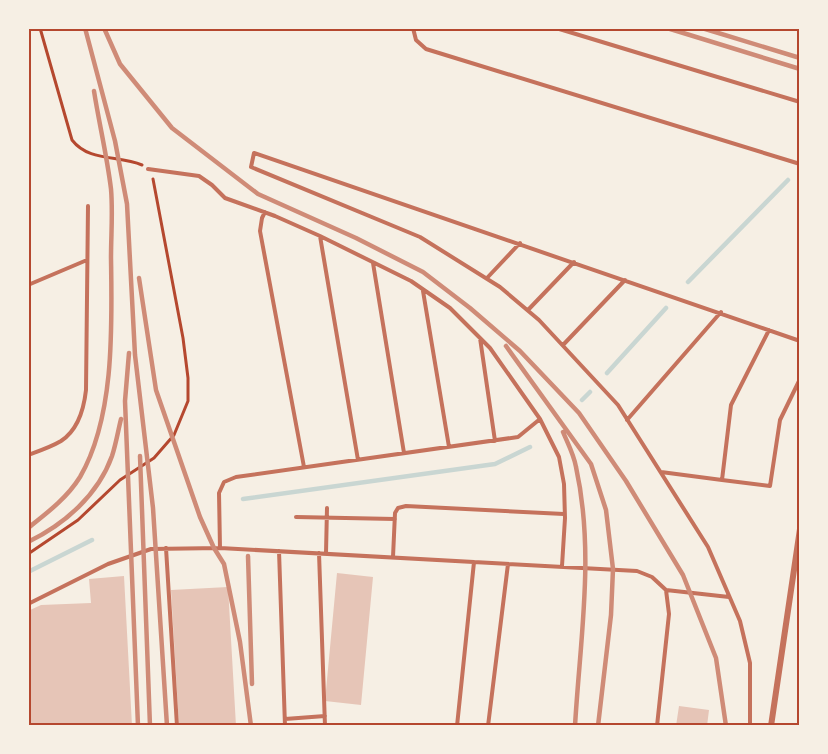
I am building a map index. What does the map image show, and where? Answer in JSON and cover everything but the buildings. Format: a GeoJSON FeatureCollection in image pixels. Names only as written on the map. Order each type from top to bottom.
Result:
{"type":"FeatureCollection","features":[{"type":"Feature","properties":{"kind":"street"},"geometry":{"type":"LineString","coordinates":[[771,726],[800,529]]}},
{"type":"Feature","properties":{"kind":"lane"},"geometry":{"type":"LineString","coordinates":[[413,28],[416,40],[426,49],[800,164]]}},
{"type":"Feature","properties":{"kind":"lane"},"geometry":{"type":"LineString","coordinates":[[556,28],[800,102]]}},
{"type":"Feature","properties":{"kind":"lane"},"geometry":{"type":"LineString","coordinates":[[750,726],[750,663],[740,621],[708,547],[618,405],[528,310],[487,278],[420,237],[251,166],[254,153],[800,341]]}},
{"type":"Feature","properties":{"kind":"lane"},"geometry":{"type":"LineString","coordinates":[[148,169],[199,176],[225,198],[265,212],[320,236],[411,281],[450,309],[490,348],[540,419],[559,457],[564,484],[562,566]]}},
{"type":"Feature","properties":{"kind":"lane"},"geometry":{"type":"LineString","coordinates":[[28,455],[62,441],[76,425],[84,408],[88,206]]}},
{"type":"Feature","properties":{"kind":"lane"},"geometry":{"type":"LineString","coordinates":[[265,212],[260,231],[304,467]]}},
{"type":"Feature","properties":{"kind":"lane"},"geometry":{"type":"LineString","coordinates":[[320,236],[358,460]]}},
{"type":"Feature","properties":{"kind":"lane"},"geometry":{"type":"LineString","coordinates":[[487,278],[520,243]]}},
{"type":"Feature","properties":{"kind":"lane"},"geometry":{"type":"LineString","coordinates":[[28,285],[87,260]]}},
{"type":"Feature","properties":{"kind":"lane"},"geometry":{"type":"LineString","coordinates":[[528,310],[574,262]]}},
{"type":"Feature","properties":{"kind":"lane"},"geometry":{"type":"LineString","coordinates":[[373,263],[404,453]]}},
{"type":"Feature","properties":{"kind":"lane"},"geometry":{"type":"LineString","coordinates":[[563,345],[625,280]]}},
{"type":"Feature","properties":{"kind":"lane"},"geometry":{"type":"LineString","coordinates":[[423,290],[449,447]]}},
{"type":"Feature","properties":{"kind":"lane"},"geometry":{"type":"LineString","coordinates":[[627,420],[721,312]]}},
{"type":"Feature","properties":{"kind":"lane"},"geometry":{"type":"LineString","coordinates":[[722,480],[731,405],[769,330]]}},
{"type":"Feature","properties":{"kind":"lane"},"geometry":{"type":"LineString","coordinates":[[479,337],[495,441]]}},
{"type":"Feature","properties":{"kind":"lane"},"geometry":{"type":"LineString","coordinates":[[660,472],[770,486],[780,420],[800,379]]}},
{"type":"Feature","properties":{"kind":"lane"},"geometry":{"type":"LineString","coordinates":[[220,548],[219,493],[224,482],[236,477],[518,437],[540,419]]}},
{"type":"Feature","properties":{"kind":"lane"},"geometry":{"type":"LineString","coordinates":[[393,557],[395,519],[398,508],[406,506],[564,514]]}},
{"type":"Feature","properties":{"kind":"lane"},"geometry":{"type":"LineString","coordinates":[[326,554],[327,508]]}},
{"type":"Feature","properties":{"kind":"lane"},"geometry":{"type":"LineString","coordinates":[[296,517],[395,519]]}},
{"type":"Feature","properties":{"kind":"lane"},"geometry":{"type":"LineString","coordinates":[[28,604],[108,564],[151,549],[166,548],[220,548],[637,571],[652,577],[666,590],[729,597]]}},
{"type":"Feature","properties":{"kind":"lane"},"geometry":{"type":"LineString","coordinates":[[166,548],[177,726]]}},
{"type":"Feature","properties":{"kind":"lane"},"geometry":{"type":"LineString","coordinates":[[279,551],[285,726]]}},
{"type":"Feature","properties":{"kind":"lane"},"geometry":{"type":"LineString","coordinates":[[319,553],[325,726]]}},
{"type":"Feature","properties":{"kind":"lane"},"geometry":{"type":"LineString","coordinates":[[457,726],[474,562]]}},
{"type":"Feature","properties":{"kind":"lane"},"geometry":{"type":"LineString","coordinates":[[488,726],[508,564]]}},
{"type":"Feature","properties":{"kind":"lane"},"geometry":{"type":"LineString","coordinates":[[657,726],[669,614],[666,590]]}},
{"type":"Feature","properties":{"kind":"lane"},"geometry":{"type":"LineString","coordinates":[[285,719],[325,716]]}},
{"type":"Feature","properties":{"kind":"path"},"geometry":{"type":"LineString","coordinates":[[28,554],[78,520],[120,480],[154,458],[174,435],[188,401],[188,378],[183,338],[153,178],[148,169],[139,164],[105,158],[79,148],[72,140],[39,28]]}},
{"type":"Feature","properties":{"kind":"waterway"},"geometry":{"type":"LineString","coordinates":[[688,282],[788,180]]}},
{"type":"Feature","properties":{"kind":"waterway"},"geometry":{"type":"LineString","coordinates":[[607,373],[666,308]]}},
{"type":"Feature","properties":{"kind":"waterway"},"geometry":{"type":"LineString","coordinates":[[582,400],[590,392]]}},
{"type":"Feature","properties":{"kind":"waterway"},"geometry":{"type":"LineString","coordinates":[[243,499],[495,464],[530,447]]}},
{"type":"Feature","properties":{"kind":"waterway"},"geometry":{"type":"LineString","coordinates":[[28,572],[92,540]]}},
{"type":"Feature","properties":{"kind":"railway"},"geometry":{"type":"LineString","coordinates":[[85,28],[115,141],[127,204],[135,355],[153,508],[167,726]]}},
{"type":"Feature","properties":{"kind":"railway"},"geometry":{"type":"LineString","coordinates":[[104,28],[120,64],[172,128],[258,194],[356,238],[423,272],[520,351],[579,413],[626,481],[683,575],[716,658],[726,726]]}},
{"type":"Feature","properties":{"kind":"railway"},"geometry":{"type":"LineString","coordinates":[[667,28],[800,69]]}},
{"type":"Feature","properties":{"kind":"railway"},"geometry":{"type":"LineString","coordinates":[[702,28],[800,58]]}},
{"type":"Feature","properties":{"kind":"railway"},"geometry":{"type":"LineString","coordinates":[[28,528],[63,498],[80,477],[100,427],[105,399],[111,341],[112,198],[94,91]]}},
{"type":"Feature","properties":{"kind":"railway"},"geometry":{"type":"LineString","coordinates":[[139,278],[156,390],[200,517],[224,564],[240,642],[251,726]]}},
{"type":"Feature","properties":{"kind":"railway"},"geometry":{"type":"LineString","coordinates":[[506,346],[591,464],[606,510],[613,569],[611,615],[598,726]]}},
{"type":"Feature","properties":{"kind":"railway"},"geometry":{"type":"LineString","coordinates":[[129,353],[125,401],[138,726]]}},
{"type":"Feature","properties":{"kind":"railway"},"geometry":{"type":"LineString","coordinates":[[28,542],[67,517],[89,496],[112,456],[121,419]]}},
{"type":"Feature","properties":{"kind":"railway"},"geometry":{"type":"LineString","coordinates":[[563,432],[575,463],[585,532],[584,596],[575,726]]}},
{"type":"Feature","properties":{"kind":"railway"},"geometry":{"type":"LineString","coordinates":[[140,456],[150,726]]}},
{"type":"Feature","properties":{"kind":"railway"},"geometry":{"type":"LineString","coordinates":[[248,556],[252,684]]}}]}
